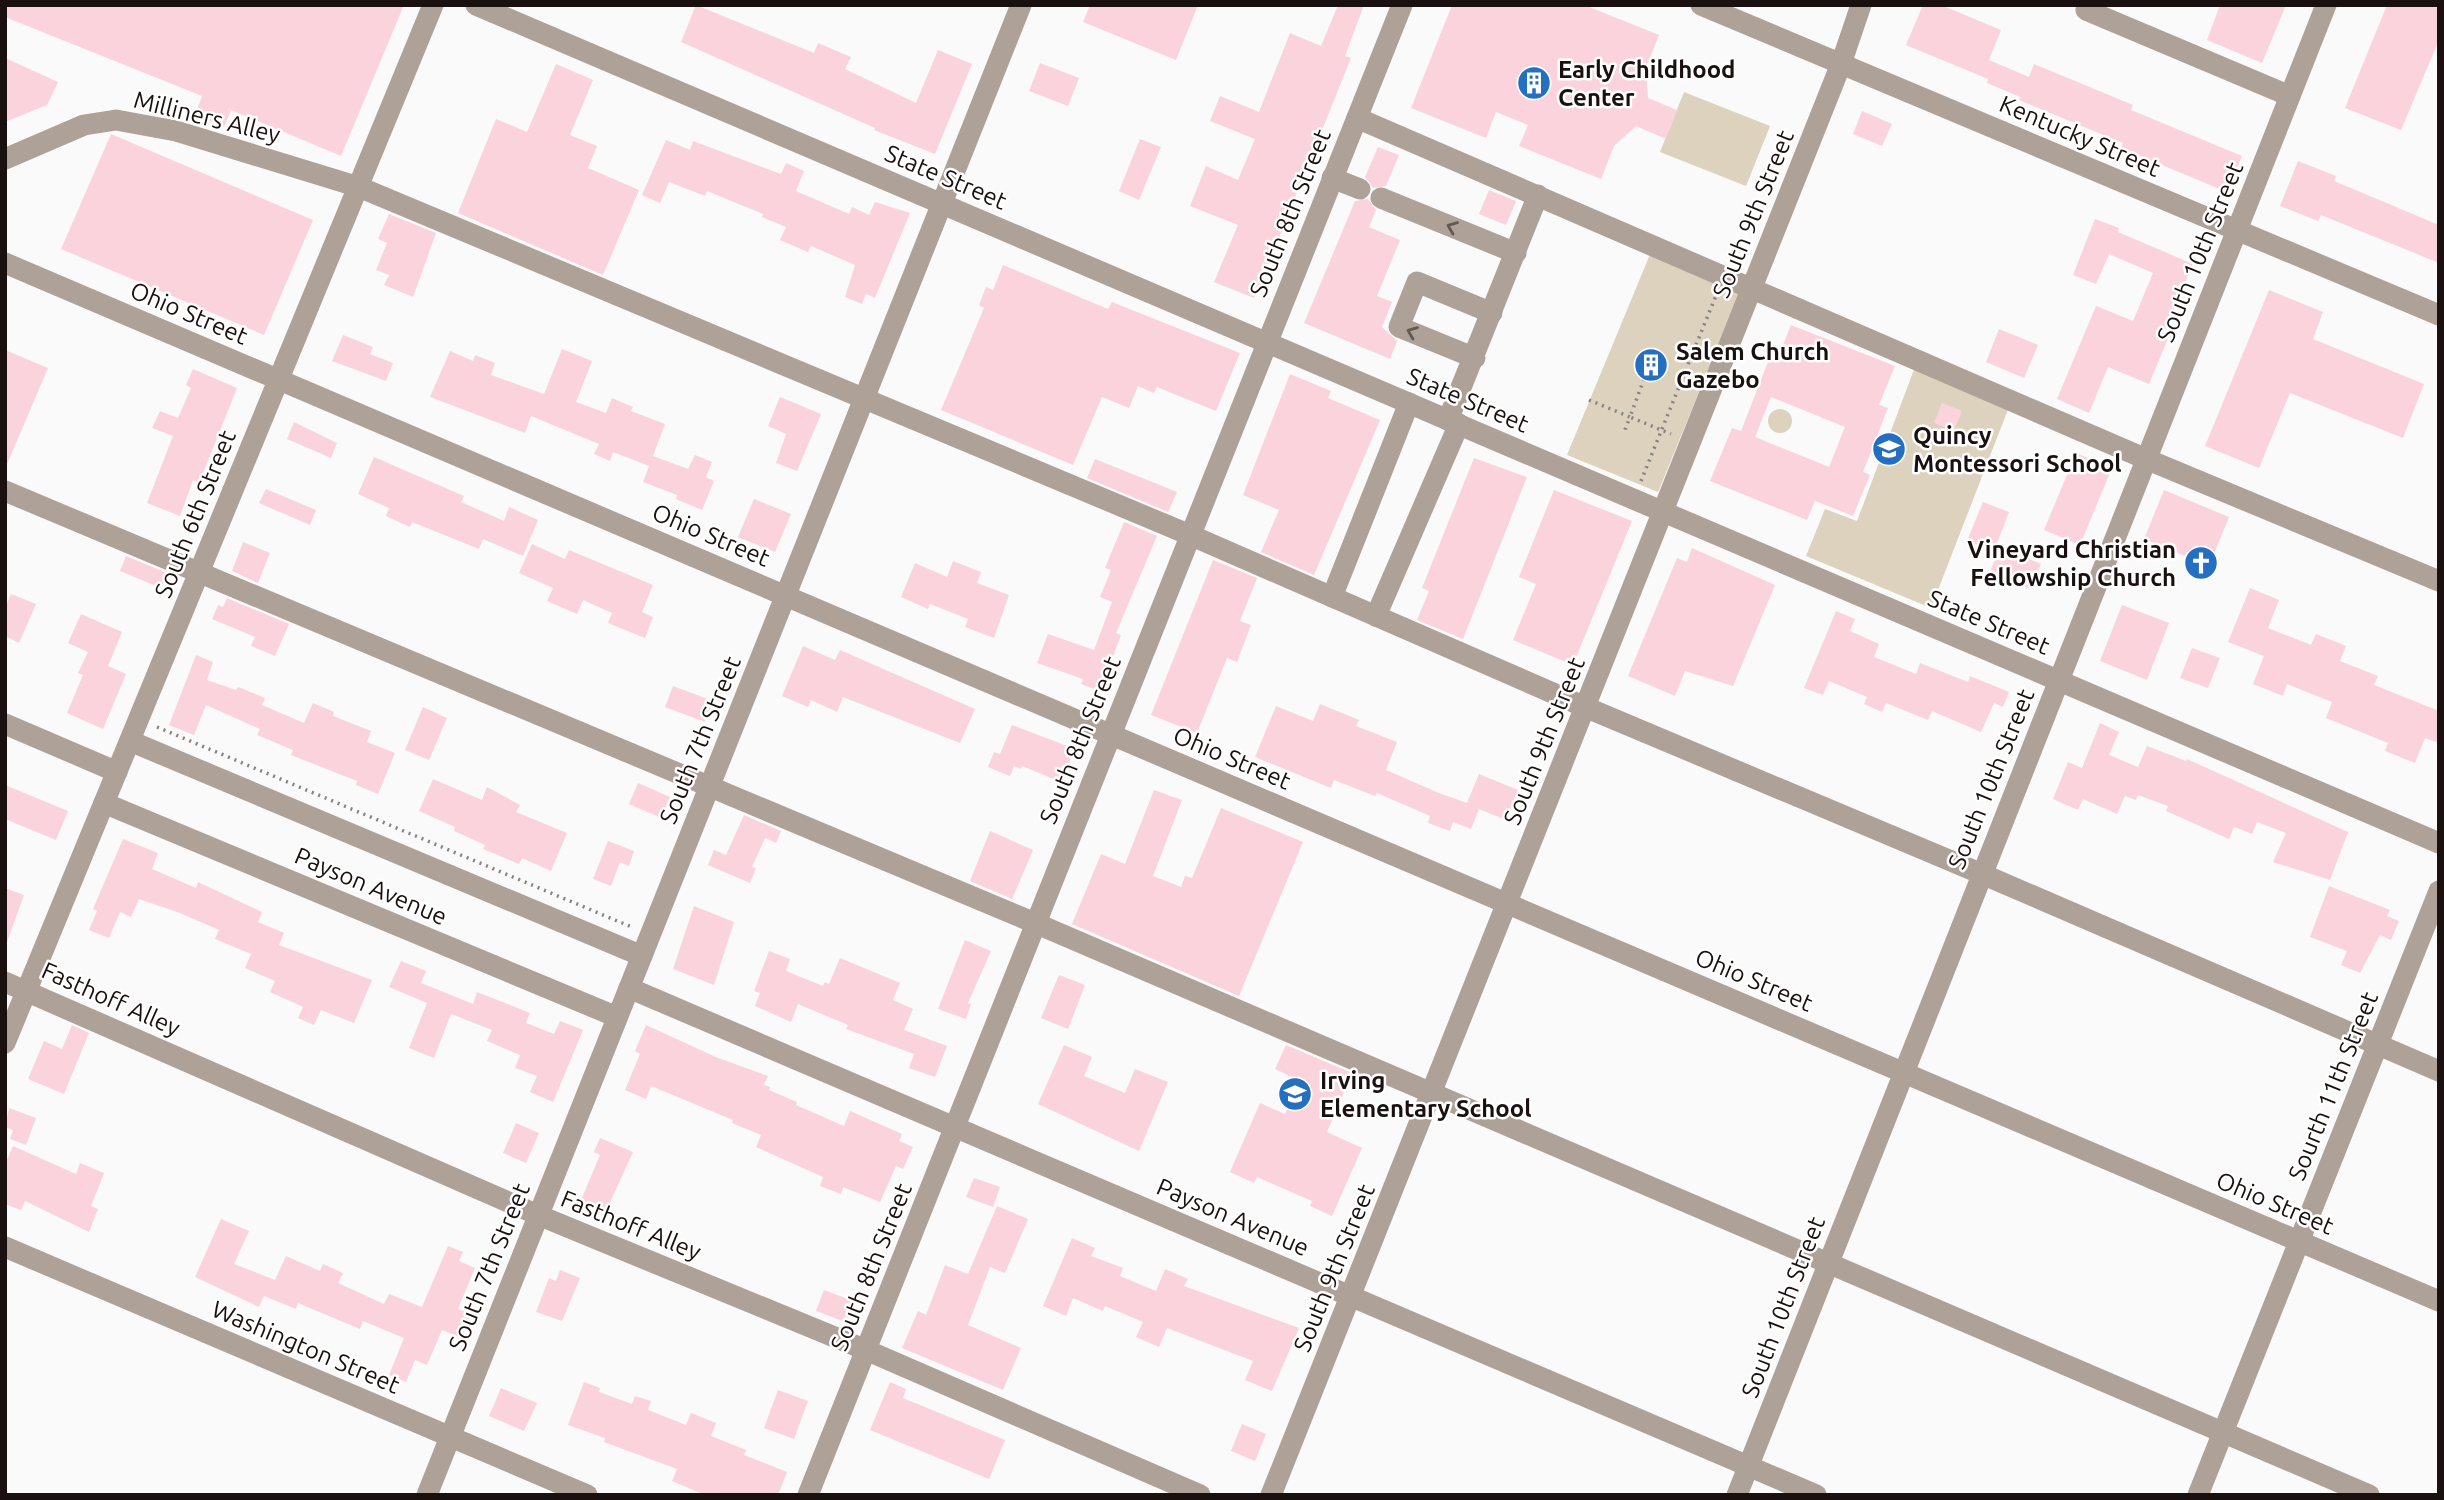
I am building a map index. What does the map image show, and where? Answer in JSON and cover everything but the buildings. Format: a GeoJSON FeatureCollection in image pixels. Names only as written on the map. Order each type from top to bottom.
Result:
{"type":"FeatureCollection","features":[{"type":"Feature","properties":{"kind":"street","name":"South 6th Street"},"geometry":{"type":"LineString","coordinates":[[5,1043],[433,5]]}},
{"type":"Feature","properties":{"kind":"street","name":"State Street"},"geometry":{"type":"LineString","coordinates":[[476,5],[2439,843]]}},
{"type":"Feature","properties":{"kind":"street","name":"South 7th Street"},"geometry":{"type":"LineString","coordinates":[[427,1495],[1021,5]]}},
{"type":"Feature","properties":{"kind":"street","name":"South 8th Street"},"geometry":{"type":"LineString","coordinates":[[808,1495],[1402,5]]}},
{"type":"Feature","properties":{"kind":"street","name":"Kentucky Street"},"geometry":{"type":"LineString","coordinates":[[1701,5],[2439,315]]}},
{"type":"Feature","properties":{"kind":"street","name":"South 9th Street"},"geometry":{"type":"LineString","coordinates":[[1271,1495],[1841,64],[1861,5]]}},
{"type":"Feature","properties":{"kind":"street"},"geometry":{"type":"LineString","coordinates":[[2088,5],[2086,10],[2290,96]]}},
{"type":"Feature","properties":{"kind":"street","name":"South 10th Street"},"geometry":{"type":"LineString","coordinates":[[1737,1495],[2326,5]]}},
{"type":"Feature","properties":{"kind":"street"},"geometry":{"type":"LineString","coordinates":[[1357,118],[2146,459],[2439,581]]}},
{"type":"Feature","properties":{"kind":"street","name":"Milliners Alley"},"geometry":{"type":"LineString","coordinates":[[5,159],[84,125],[116,120],[176,131],[359,187],[866,397],[1585,708],[1982,874],[2439,1071]]}},
{"type":"Feature","properties":{"kind":"street"},"geometry":{"type":"LineString","coordinates":[[1332,178],[1360,189]]}},
{"type":"Feature","properties":{"kind":"street"},"geometry":{"type":"LineString","coordinates":[[1376,616],[1453,422],[1538,195]]}},
{"type":"Feature","properties":{"kind":"street"},"geometry":{"type":"LineString","coordinates":[[1381,198],[1516,253]]}},
{"type":"Feature","properties":{"kind":"street","name":"Ohio Street"},"geometry":{"type":"LineString","coordinates":[[5,263],[2439,1301]]}},
{"type":"Feature","properties":{"kind":"street"},"geometry":{"type":"LineString","coordinates":[[1475,358],[1399,327],[1417,282],[1492,313]]}},
{"type":"Feature","properties":{"kind":"street"},"geometry":{"type":"LineString","coordinates":[[1332,597],[1409,403]]}},
{"type":"Feature","properties":{"kind":"street"},"geometry":{"type":"LineString","coordinates":[[5,491],[1035,923],[2369,1495]]}},
{"type":"Feature","properties":{"kind":"street"},"geometry":{"type":"LineString","coordinates":[[5,724],[117,772]]}},
{"type":"Feature","properties":{"kind":"street","name":"Payson Avenue"},"geometry":{"type":"LineString","coordinates":[[130,741],[642,956]]}},
{"type":"Feature","properties":{"kind":"street","name":"Payson Avenue"},"geometry":{"type":"LineString","coordinates":[[104,803],[617,1017]]}},
{"type":"Feature","properties":{"kind":"street","name":"Sourth 11th Street"},"geometry":{"type":"LineString","coordinates":[[2198,1495],[2439,891]]}},
{"type":"Feature","properties":{"kind":"street","name":"Fasthoff Alley"},"geometry":{"type":"LineString","coordinates":[[5,982],[538,1215],[866,1350],[1200,1495]]}},
{"type":"Feature","properties":{"kind":"street","name":"Payson Avenue"},"geometry":{"type":"LineString","coordinates":[[629,988],[1816,1495]]}},
{"type":"Feature","properties":{"kind":"street","name":"Washington Street"},"geometry":{"type":"LineString","coordinates":[[5,1247],[587,1495]]}},
{"type":"Feature","properties":{"kind":"path"},"geometry":{"type":"LineString","coordinates":[[1634,499],[1724,275]]}},
{"type":"Feature","properties":{"kind":"path"},"geometry":{"type":"LineString","coordinates":[[1624,432],[1644,379]]}},
{"type":"Feature","properties":{"kind":"path"},"geometry":{"type":"LineString","coordinates":[[1589,400],[1691,442]]}},
{"type":"Feature","properties":{"kind":"path"},"geometry":{"type":"LineString","coordinates":[[139,719],[650,935]]}},
{"type":"Feature","properties":{"kind":"shaded area"},"geometry":{"type":"Polygon","coordinates":[[[1684,92],[1770,126],[1746,186],[1660,152],[1684,92]]]}},
{"type":"Feature","properties":{"kind":"shaded area"},"geometry":{"type":"Polygon","coordinates":[[[1651,252],[1741,289],[1658,492],[1567,455],[1651,252]]]}},
{"type":"Feature","properties":{"kind":"shaded area","name":"Quincy Montessori School"},"geometry":{"type":"Polygon","coordinates":[[[1915,367],[2009,407],[1931,608],[1806,556],[1825,509],[1857,521],[1915,367]]]}},
{"type":"Feature","properties":{"kind":"shaded area"},"geometry":{"type":"Polygon","coordinates":[[[1780,409],[1788,413],[1792,421],[1788,429],[1780,433],[1772,429],[1768,421],[1772,413],[1780,409]]]}},
{"type":"Feature","properties":{"kind":"place","name":"Early Childhood Center"},"geometry":{"type":"Point","coordinates":[1534,83]}},
{"type":"Feature","properties":{"kind":"place","name":"Salem Church Gazebo"},"geometry":{"type":"Point","coordinates":[1651,365]}},
{"type":"Feature","properties":{"kind":"place","name":"Quincy Montessori School"},"geometry":{"type":"Point","coordinates":[1889,449]}},
{"type":"Feature","properties":{"kind":"place","name":"Vineyard Christian Fellowship Church"},"geometry":{"type":"Point","coordinates":[2201,563]}},
{"type":"Feature","properties":{"kind":"place","name":"Irving Elementary School"},"geometry":{"type":"Point","coordinates":[1295,1094]}}]}
